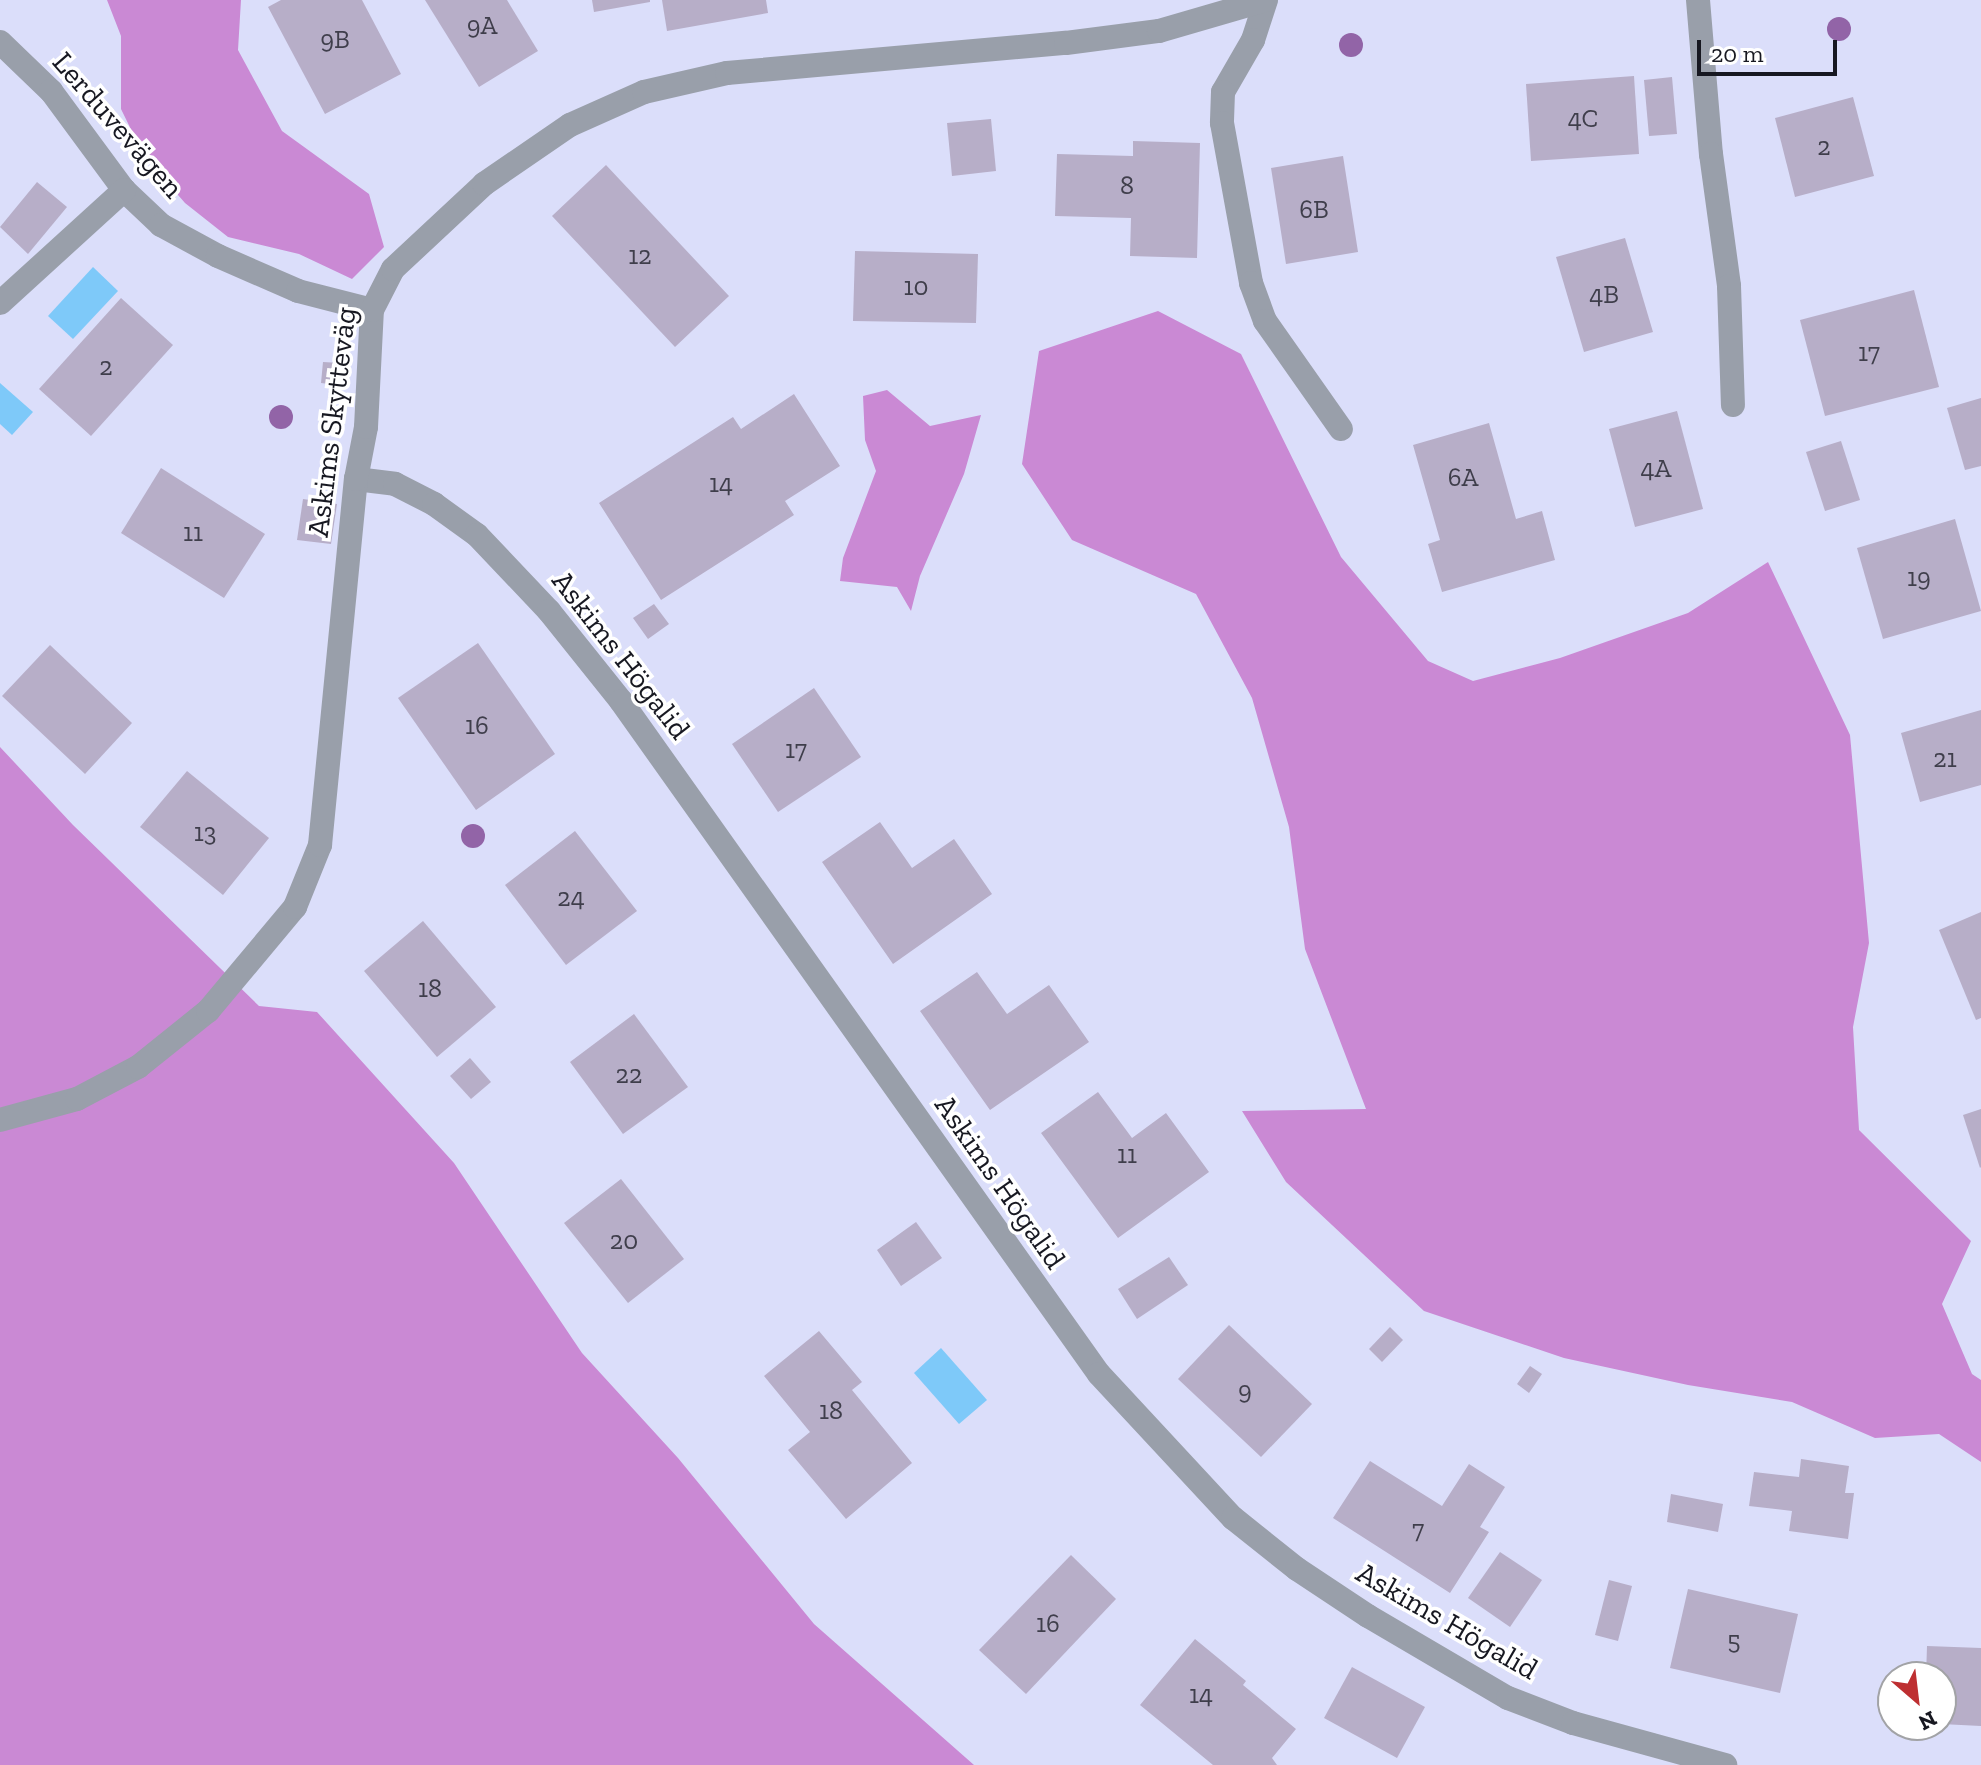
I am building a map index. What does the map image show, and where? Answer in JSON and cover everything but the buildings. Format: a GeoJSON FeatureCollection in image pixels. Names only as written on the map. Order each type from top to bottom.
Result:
{"type":"FeatureCollection","features":[{"type":"Feature","properties":{"kind":"street","name":"Askims Skytteväg"},"geometry":{"type":"LineString","coordinates":[[0,1120],[77,1099],[138,1067],[208,1011],[295,907],[320,845],[356,479],[366,427],[372,310],[393,269],[499,170],[570,125],[644,92],[727,73],[1066,43],[1159,31],[1266,0]]}},
{"type":"Feature","properties":{"kind":"street"},"geometry":{"type":"LineString","coordinates":[[1266,0],[1253,40],[1223,92],[1222,123],[1251,283],[1265,321],[1341,429]]}},
{"type":"Feature","properties":{"kind":"street"},"geometry":{"type":"LineString","coordinates":[[1698,0],[1711,154],[1729,286],[1733,405]]}},
{"type":"Feature","properties":{"kind":"street","name":"Lerduvevägen"},"geometry":{"type":"LineString","coordinates":[[0,42],[51,91],[124,190],[161,225],[218,256],[298,291],[372,310]]}},
{"type":"Feature","properties":{"kind":"street"},"geometry":{"type":"LineString","coordinates":[[0,303],[124,190]]}},
{"type":"Feature","properties":{"kind":"street","name":"Askims Högalid"},"geometry":{"type":"LineString","coordinates":[[356,479],[395,484],[434,504],[477,535],[549,611],[630,713],[1099,1374],[1233,1518],[1297,1569],[1368,1616],[1508,1698],[1573,1723],[1725,1765]]}},
{"type":"Feature","properties":{"kind":"shaded area"},"geometry":{"type":"Polygon","coordinates":[[[107,0],[241,0],[238,50],[282,131],[369,194],[384,247],[352,279],[299,254],[228,237],[185,203],[144,156],[121,109],[121,36],[107,0]]]}},
{"type":"Feature","properties":{"kind":"shaded area"},"geometry":{"type":"Polygon","coordinates":[[[1158,311],[1241,354],[1341,557],[1428,661],[1473,681],[1560,658],[1688,613],[1768,562],[1850,735],[1869,943],[1853,1027],[1859,1130],[1971,1241],[1942,1304],[1972,1374],[1981,1380],[1981,1462],[1939,1434],[1875,1438],[1792,1402],[1688,1385],[1564,1358],[1424,1311],[1286,1182],[1242,1111],[1366,1109],[1305,949],[1289,827],[1252,698],[1196,594],[1072,540],[1022,464],[1039,351],[1158,311]]]}},
{"type":"Feature","properties":{"kind":"shaded area"},"geometry":{"type":"Polygon","coordinates":[[[887,390],[930,426],[981,415],[964,474],[920,576],[911,611],[897,587],[840,581],[843,558],[876,471],[865,440],[863,396],[887,390]]]}},
{"type":"Feature","properties":{"kind":"shaded area"},"geometry":{"type":"Polygon","coordinates":[[[0,747],[73,825],[259,1006],[317,1012],[454,1163],[582,1353],[678,1458],[814,1624],[974,1765],[0,1765],[0,747]]]}},
{"type":"Feature","properties":{"kind":"water"},"geometry":{"type":"Polygon","coordinates":[[[93,267],[118,291],[73,339],[48,316],[93,267]]]}},
{"type":"Feature","properties":{"kind":"water"},"geometry":{"type":"Polygon","coordinates":[[[0,383],[33,412],[12,435],[0,424],[0,383]]]}},
{"type":"Feature","properties":{"kind":"water"},"geometry":{"type":"Polygon","coordinates":[[[941,1348],[987,1400],[959,1424],[914,1373],[941,1348]]]}}]}
